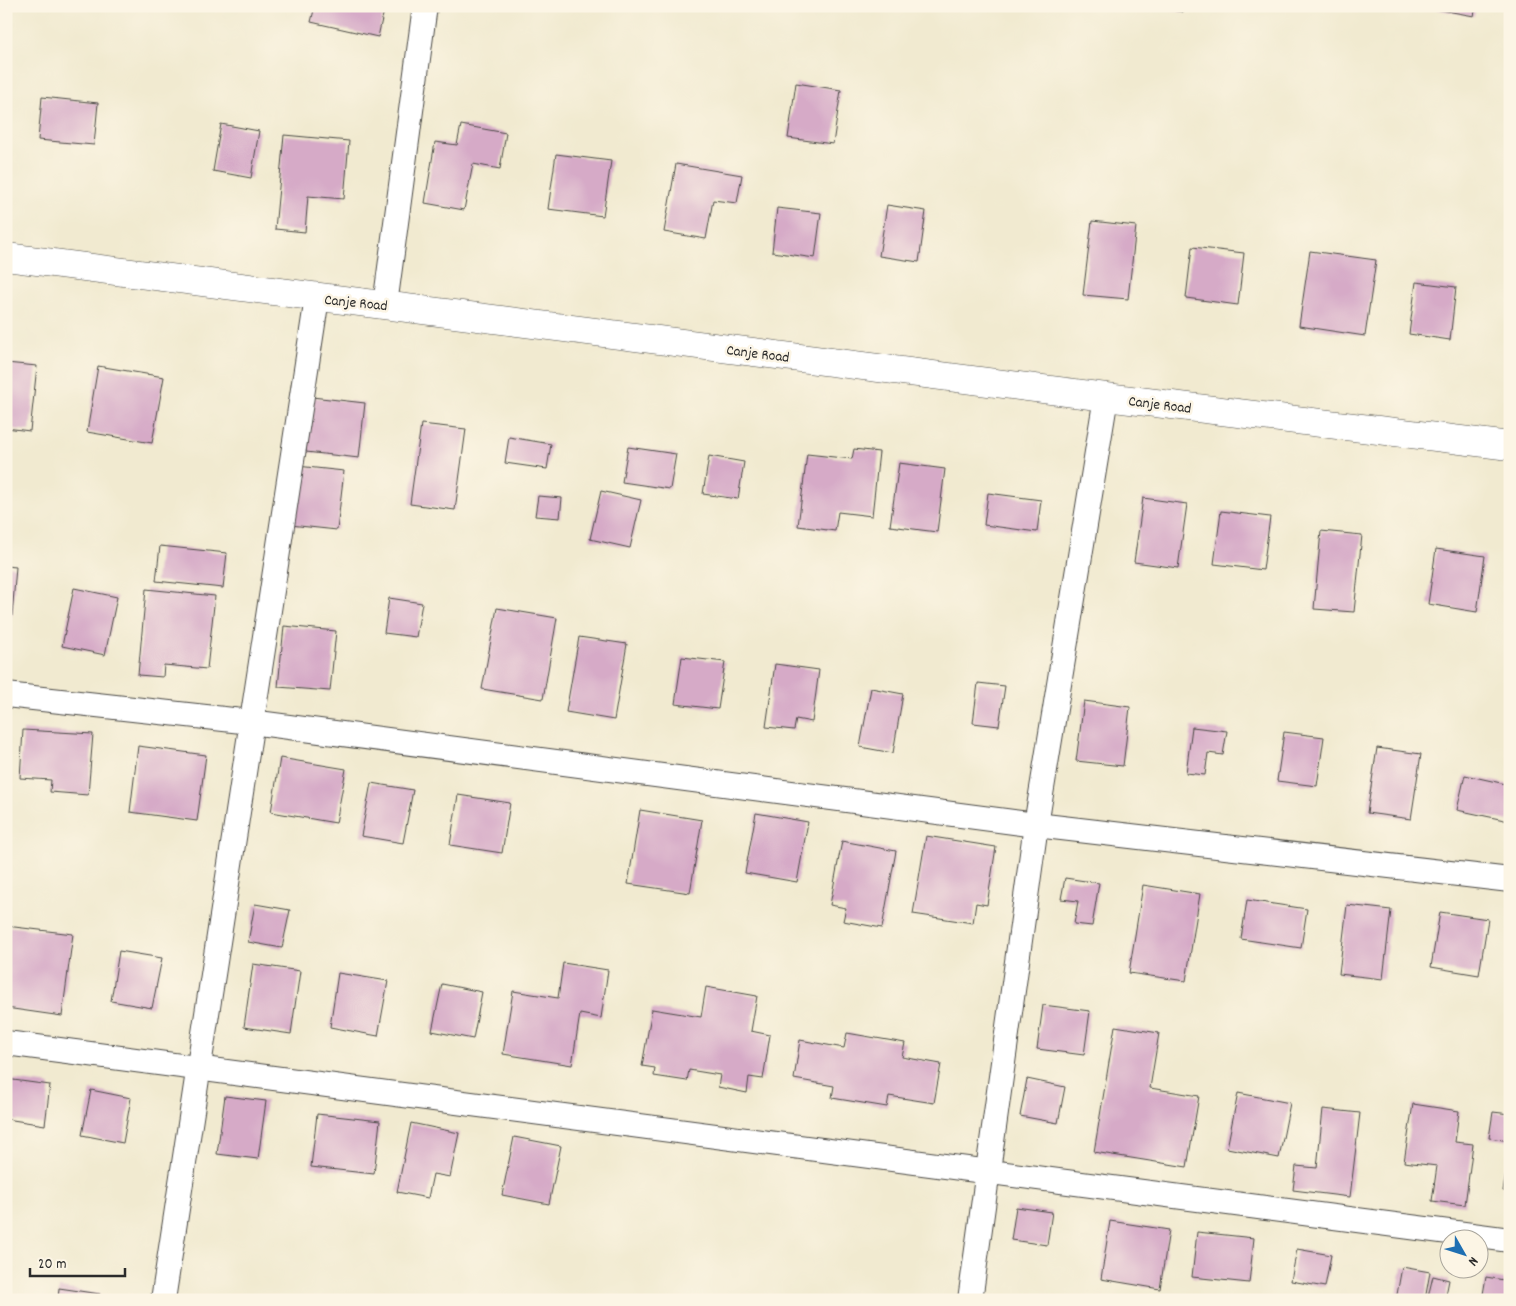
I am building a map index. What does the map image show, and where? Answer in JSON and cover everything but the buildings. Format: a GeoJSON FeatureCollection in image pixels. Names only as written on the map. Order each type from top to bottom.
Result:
{"type":"FeatureCollection","features":[{"type":"Feature","properties":{"kind":"street"},"geometry":{"type":"LineString","coordinates":[[384,305],[425,6]]}},
{"type":"Feature","properties":{"kind":"street","name":"Canje Road"},"geometry":{"type":"LineString","coordinates":[[6,257],[317,298],[1510,446]]}},
{"type":"Feature","properties":{"kind":"street"},"geometry":{"type":"LineString","coordinates":[[163,1300],[317,298]]}},
{"type":"Feature","properties":{"kind":"street"},"geometry":{"type":"LineString","coordinates":[[970,1300],[1036,825],[1106,397]]}},
{"type":"Feature","properties":{"kind":"street"},"geometry":{"type":"LineString","coordinates":[[6,695],[251,722],[1036,825],[1510,880]]}},
{"type":"Feature","properties":{"kind":"street"},"geometry":{"type":"LineString","coordinates":[[6,1043],[1510,1240]]}}]}
